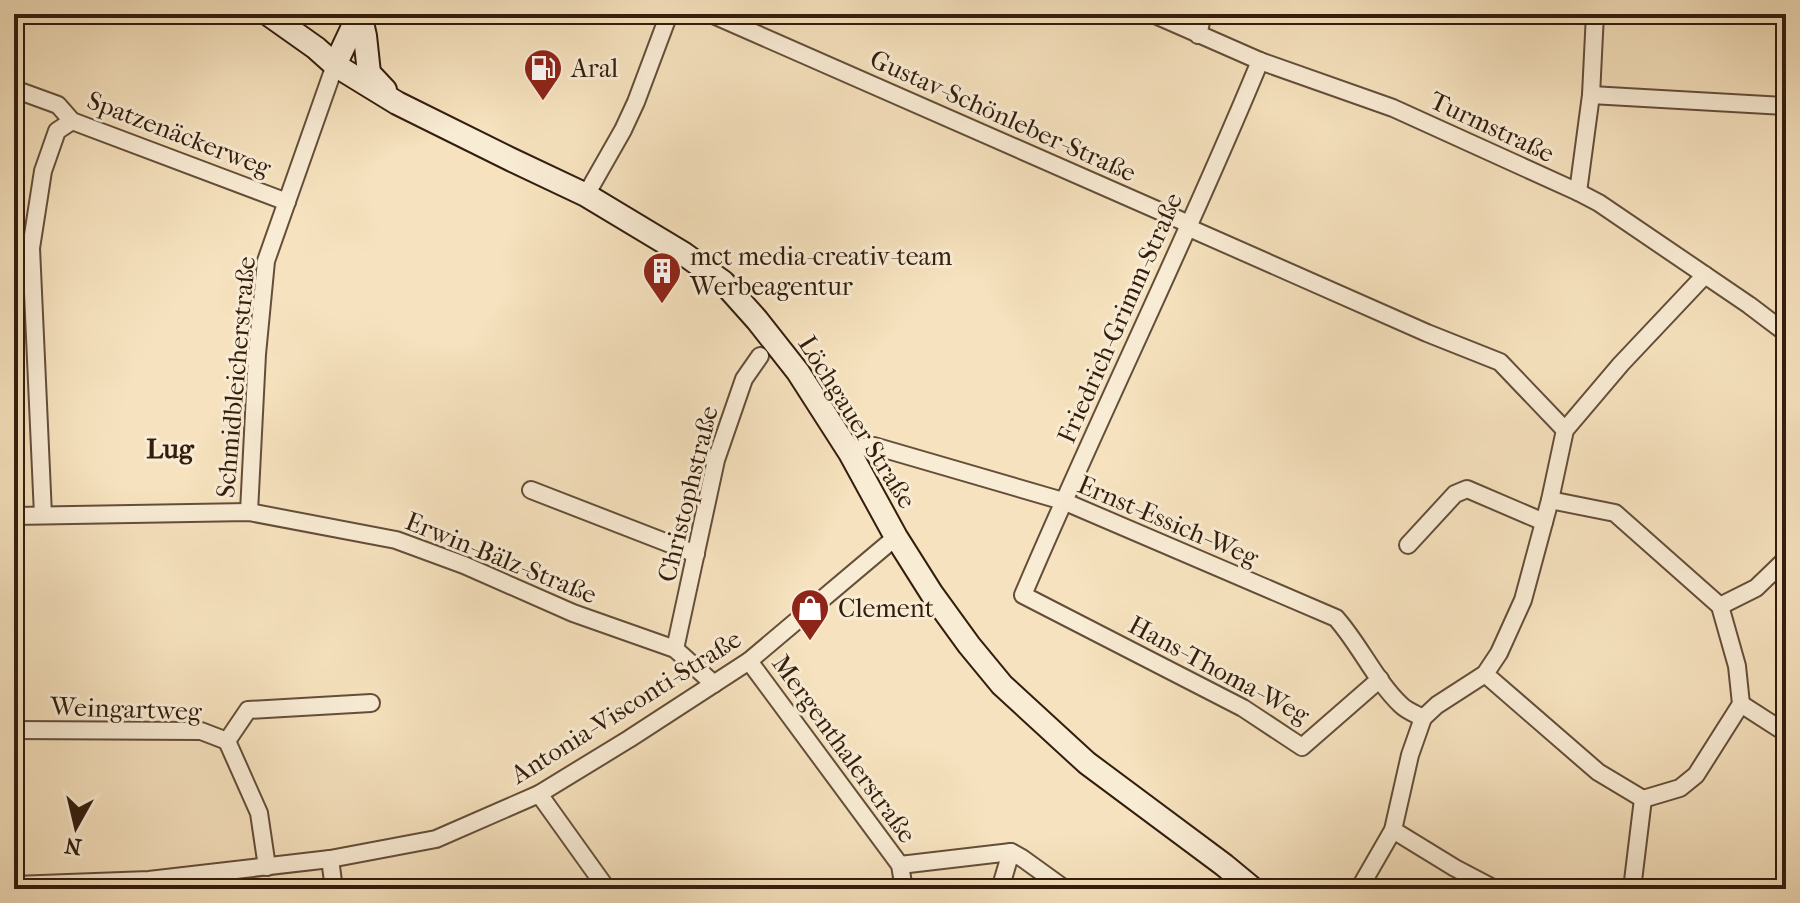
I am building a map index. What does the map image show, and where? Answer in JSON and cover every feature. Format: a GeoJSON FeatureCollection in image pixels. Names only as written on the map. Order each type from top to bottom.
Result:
{"type":"FeatureCollection","features":[{"type":"Feature","properties":{"kind":"main road","name":"Löchgauer Straße"},"geometry":{"type":"LineString","coordinates":[[268,14],[335,65],[397,103],[586,195],[684,254],[723,282],[798,372],[850,453],[896,537],[932,594],[1002,685],[1087,763],[1253,889]]}},
{"type":"Feature","properties":{"kind":"main road"},"geometry":{"type":"LineString","coordinates":[[335,65],[360,14]]}},
{"type":"Feature","properties":{"kind":"main road"},"geometry":{"type":"LineString","coordinates":[[360,14],[369,73],[397,103]]}},
{"type":"Feature","properties":{"kind":"street","name":"Gustav-Schönleber-Straße"},"geometry":{"type":"LineString","coordinates":[[711,14],[1427,333],[1500,362],[1565,430]]}},
{"type":"Feature","properties":{"kind":"street","name":"Turmstraße"},"geometry":{"type":"LineString","coordinates":[[1153,14],[1260,61],[1393,108],[1578,192],[1599,203],[1786,333]]}},
{"type":"Feature","properties":{"kind":"street"},"geometry":{"type":"LineString","coordinates":[[1198,35],[1203,14]]}},
{"type":"Feature","properties":{"kind":"street"},"geometry":{"type":"LineString","coordinates":[[1578,192],[1591,95],[1595,14]]}},
{"type":"Feature","properties":{"kind":"street"},"geometry":{"type":"LineString","coordinates":[[586,195],[623,130],[667,19]]}},
{"type":"Feature","properties":{"kind":"street","name":"Friedrich-Grimm-Straße"},"geometry":{"type":"LineString","coordinates":[[1023,595],[1227,142],[1260,61]]}},
{"type":"Feature","properties":{"kind":"street","name":"Schmidbleicherstraße"},"geometry":{"type":"LineString","coordinates":[[249,512],[257,354],[266,261],[335,65]]}},
{"type":"Feature","properties":{"kind":"street","name":"Spatzenäckerweg"},"geometry":{"type":"LineString","coordinates":[[14,89],[58,105],[72,121],[287,202]]}},
{"type":"Feature","properties":{"kind":"street"},"geometry":{"type":"LineString","coordinates":[[1591,95],[1786,106]]}},
{"type":"Feature","properties":{"kind":"street"},"geometry":{"type":"LineString","coordinates":[[43,515],[22,249],[57,131],[72,121]]}},
{"type":"Feature","properties":{"kind":"street"},"geometry":{"type":"LineString","coordinates":[[1359,889],[1393,830],[1410,755],[1423,718],[1437,705],[1485,674],[1499,653],[1523,600],[1565,430],[1621,364],[1705,275]]}},
{"type":"Feature","properties":{"kind":"street","name":"Christophstraße"},"geometry":{"type":"LineString","coordinates":[[675,649],[716,460],[744,379],[760,356]]}},
{"type":"Feature","properties":{"kind":"street","name":"Ernst-Essich-Weg"},"geometry":{"type":"LineString","coordinates":[[850,453],[874,446],[1063,501],[1336,618],[1403,707],[1423,718]]}},
{"type":"Feature","properties":{"kind":"street"},"geometry":{"type":"LineString","coordinates":[[1408,545],[1455,494],[1467,489],[1544,522]]}},
{"type":"Feature","properties":{"kind":"street"},"geometry":{"type":"LineString","coordinates":[[531,490],[696,554]]}},
{"type":"Feature","properties":{"kind":"street"},"geometry":{"type":"LineString","coordinates":[[1485,674],[1598,772],[1643,799],[1680,788],[1696,775],[1741,704],[1737,666],[1720,606],[1615,513],[1550,500]]}},
{"type":"Feature","properties":{"kind":"street","name":"Erwin-Bälz-Straße"},"geometry":{"type":"LineString","coordinates":[[14,516],[249,512],[396,540],[464,565],[573,613],[675,649],[714,684]]}},
{"type":"Feature","properties":{"kind":"street","name":"Antonia-Visconti-Straße"},"geometry":{"type":"LineString","coordinates":[[14,885],[149,880],[330,859],[436,839],[539,794],[714,684],[749,661],[896,537]]}},
{"type":"Feature","properties":{"kind":"street"},"geometry":{"type":"LineString","coordinates":[[1720,606],[1756,588],[1786,559]]}},
{"type":"Feature","properties":{"kind":"street","name":"Hans-Thoma-Weg"},"geometry":{"type":"LineString","coordinates":[[1023,595],[1243,708],[1302,747],[1380,679]]}},
{"type":"Feature","properties":{"kind":"street","name":"Mergenthalerstraße"},"geometry":{"type":"LineString","coordinates":[[749,661],[900,865],[904,889]]}},
{"type":"Feature","properties":{"kind":"street","name":"Weingartweg"},"geometry":{"type":"LineString","coordinates":[[227,741],[248,710],[371,703]]}},
{"type":"Feature","properties":{"kind":"street"},"geometry":{"type":"LineString","coordinates":[[1741,704],[1786,733]]}},
{"type":"Feature","properties":{"kind":"street","name":"Weingartweg"},"geometry":{"type":"LineString","coordinates":[[17,732],[201,731],[227,741],[259,813],[267,867]]}},
{"type":"Feature","properties":{"kind":"street"},"geometry":{"type":"LineString","coordinates":[[539,794],[607,889]]}},
{"type":"Feature","properties":{"kind":"street"},"geometry":{"type":"LineString","coordinates":[[1632,889],[1643,799]]}},
{"type":"Feature","properties":{"kind":"street"},"geometry":{"type":"LineString","coordinates":[[1393,830],[1495,889]]}},
{"type":"Feature","properties":{"kind":"street"},"geometry":{"type":"LineString","coordinates":[[1000,889],[1011,852],[1065,889]]}},
{"type":"Feature","properties":{"kind":"street","name":"Mergenthalerstraße"},"geometry":{"type":"LineString","coordinates":[[900,865],[1011,852]]}},
{"type":"Feature","properties":{"kind":"street"},"geometry":{"type":"LineString","coordinates":[[330,859],[334,889]]}},
{"type":"Feature","properties":{"kind":"place","name":"Aral"},"geometry":{"type":"Point","coordinates":[543,102]}},
{"type":"Feature","properties":{"kind":"place","name":"mct media-creativ-team Werbeagentur"},"geometry":{"type":"Point","coordinates":[662,305]}},
{"type":"Feature","properties":{"kind":"place","name":"Clement"},"geometry":{"type":"Point","coordinates":[810,642]}},
{"type":"Feature","properties":{"kind":"district","name":"Lug"},"geometry":{"type":"Point","coordinates":[170,448]}}]}
